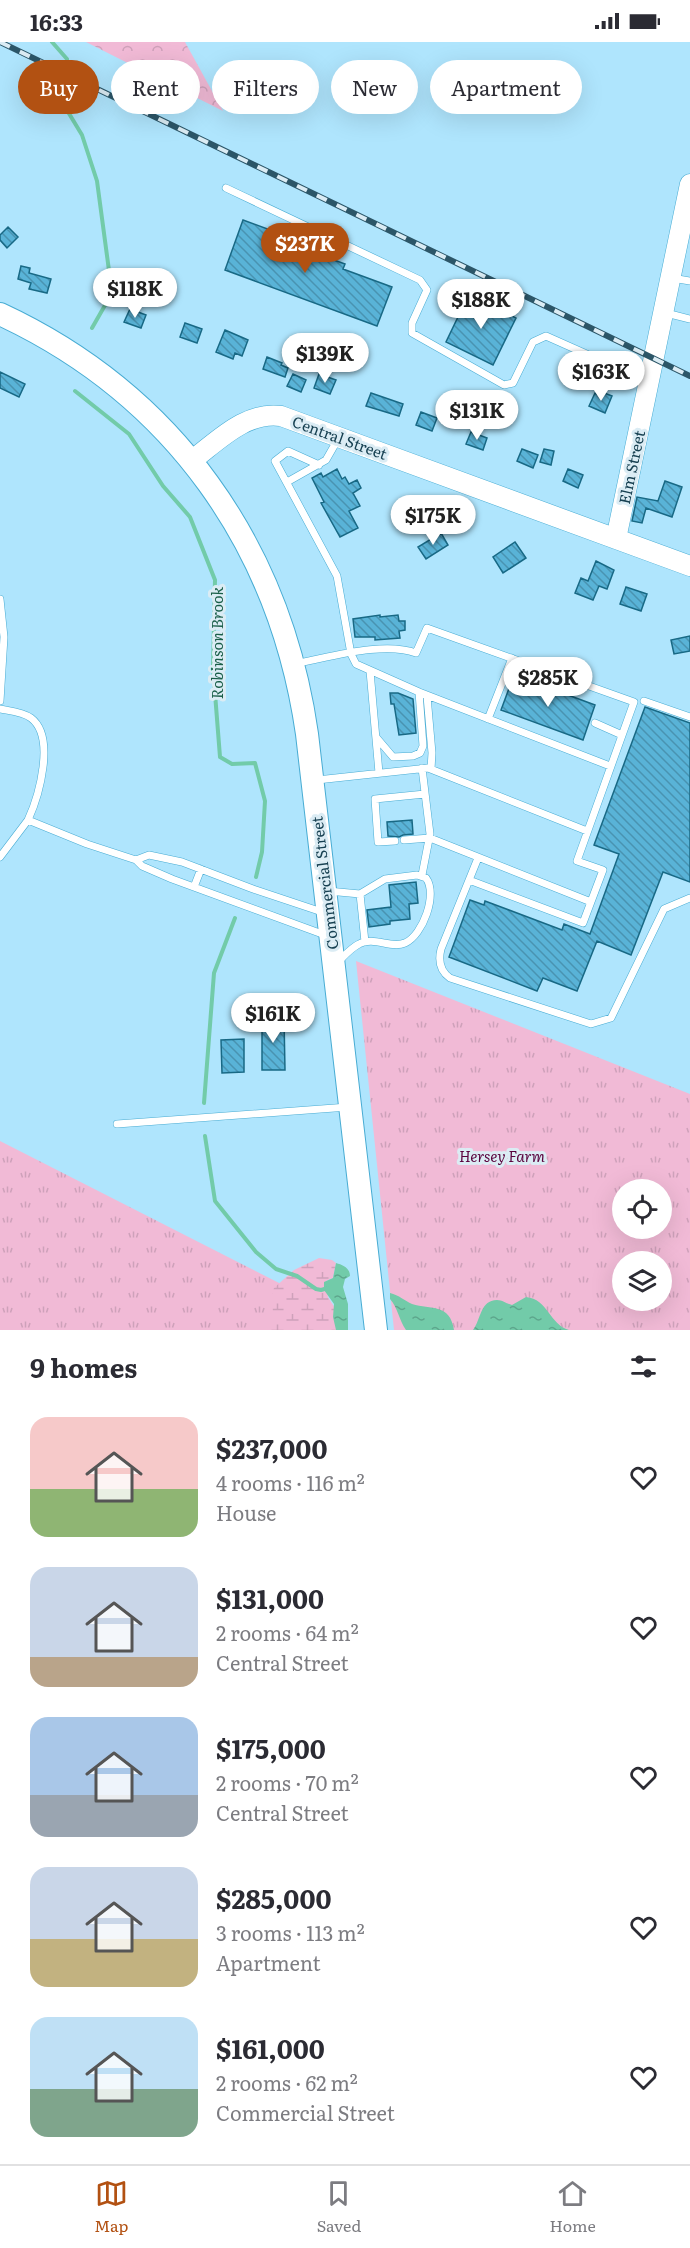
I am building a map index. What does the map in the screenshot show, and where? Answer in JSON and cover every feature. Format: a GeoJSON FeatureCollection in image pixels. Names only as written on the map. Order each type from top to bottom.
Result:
{"type":"FeatureCollection","features":[{"type":"Feature","properties":{"kind":"main road","name":"Elm Street"},"geometry":{"type":"LineString","coordinates":[[616,539],[664,312],[680,280],[690,184]]}},
{"type":"Feature","properties":{"kind":"main road"},"geometry":{"type":"LineString","coordinates":[[0,314],[52,340],[105,376],[142,408],[191,461]]}},
{"type":"Feature","properties":{"kind":"main road","name":"Central Street"},"geometry":{"type":"LineString","coordinates":[[191,461],[240,425],[265,416],[286,418],[690,566]]}},
{"type":"Feature","properties":{"kind":"main road","name":"Commercial Street"},"geometry":{"type":"LineString","coordinates":[[191,461],[227,511],[260,570],[294,664],[302,702],[312,781],[376,1330]]}},
{"type":"Feature","properties":{"kind":"lane"},"geometry":{"type":"LineString","coordinates":[[226,188],[420,280],[427,290],[412,323],[412,333],[504,386],[513,383],[533,342],[546,336],[650,382]]}},
{"type":"Feature","properties":{"kind":"lane"},"geometry":{"type":"LineString","coordinates":[[664,312],[690,319]]}},
{"type":"Feature","properties":{"kind":"lane"},"geometry":{"type":"LineString","coordinates":[[286,482],[328,458],[339,436]]}},
{"type":"Feature","properties":{"kind":"lane"},"geometry":{"type":"LineString","coordinates":[[319,465],[288,451],[275,461],[337,576],[351,654],[356,664],[427,696],[610,766]]}},
{"type":"Feature","properties":{"kind":"lane"},"geometry":{"type":"LineString","coordinates":[[0,599],[4,638],[0,701]]}},
{"type":"Feature","properties":{"kind":"lane"},"geometry":{"type":"LineString","coordinates":[[294,664],[393,649],[416,653],[427,628],[634,702],[577,861],[603,870],[583,923],[469,880]]}},
{"type":"Feature","properties":{"kind":"lane"},"geometry":{"type":"LineString","coordinates":[[488,719],[512,658]]}},
{"type":"Feature","properties":{"kind":"lane"},"geometry":{"type":"LineString","coordinates":[[370,671],[380,773]]}},
{"type":"Feature","properties":{"kind":"lane"},"geometry":{"type":"LineString","coordinates":[[376,737],[393,757],[413,756],[420,753],[423,746],[419,692]]}},
{"type":"Feature","properties":{"kind":"lane"},"geometry":{"type":"LineString","coordinates":[[427,696],[432,753],[431,769]]}},
{"type":"Feature","properties":{"kind":"lane"},"geometry":{"type":"LineString","coordinates":[[644,701],[690,717]]}},
{"type":"Feature","properties":{"kind":"lane"},"geometry":{"type":"LineString","coordinates":[[0,709],[28,716],[38,725],[42,735],[44,754],[39,790],[28,820],[0,857]]}},
{"type":"Feature","properties":{"kind":"lane"},"geometry":{"type":"LineString","coordinates":[[595,723],[622,735]]}},
{"type":"Feature","properties":{"kind":"lane"},"geometry":{"type":"LineString","coordinates":[[312,781],[422,768],[431,769],[587,831]]}},
{"type":"Feature","properties":{"kind":"lane"},"geometry":{"type":"LineString","coordinates":[[422,768],[430,838],[422,875]]}},
{"type":"Feature","properties":{"kind":"lane"},"geometry":{"type":"LineString","coordinates":[[394,841],[378,842],[375,799],[425,794]]}},
{"type":"Feature","properties":{"kind":"lane"},"geometry":{"type":"LineString","coordinates":[[28,820],[87,844],[136,860],[150,870],[194,887],[330,936]]}},
{"type":"Feature","properties":{"kind":"lane"},"geometry":{"type":"LineString","coordinates":[[404,840],[430,838],[591,902]]}},
{"type":"Feature","properties":{"kind":"lane"},"geometry":{"type":"LineString","coordinates":[[136,860],[149,855],[163,857],[328,913]]}},
{"type":"Feature","properties":{"kind":"lane"},"geometry":{"type":"LineString","coordinates":[[478,858],[441,949],[439,961],[446,975],[591,1024],[611,1018],[664,909],[690,898]]}},
{"type":"Feature","properties":{"kind":"lane"},"geometry":{"type":"LineString","coordinates":[[194,887],[201,869]]}},
{"type":"Feature","properties":{"kind":"lane"},"geometry":{"type":"LineString","coordinates":[[325,891],[360,894],[385,879],[422,875],[429,881],[432,897],[416,934],[409,940],[399,945],[365,942],[353,948],[334,965]]}},
{"type":"Feature","properties":{"kind":"lane"},"geometry":{"type":"LineString","coordinates":[[360,894],[365,942]]}},
{"type":"Feature","properties":{"kind":"lane"},"geometry":{"type":"LineString","coordinates":[[117,1124],[350,1107]]}},
{"type":"Feature","properties":{"kind":"green space"},"geometry":{"type":"Polygon","coordinates":[[[86,42],[185,42],[195,60],[122,60],[86,42]]]}},
{"type":"Feature","properties":{"kind":"green space"},"geometry":{"type":"Polygon","coordinates":[[[200,69],[212,91],[212,105],[200,99],[200,69]]]}},
{"type":"Feature","properties":{"kind":"green space","name":"Hersey Farm"},"geometry":{"type":"Polygon","coordinates":[[[356,961],[690,1094],[690,1330],[394,1330],[356,961]]]}},
{"type":"Feature","properties":{"kind":"green space"},"geometry":{"type":"Polygon","coordinates":[[[0,1141],[344,1316],[346,1330],[0,1330],[0,1141]]]}},
{"type":"Feature","properties":{"kind":"green space"},"geometry":{"type":"Polygon","coordinates":[[[319,1258],[336,1263],[333,1278],[326,1281],[328,1297],[335,1308],[333,1317],[336,1330],[267,1330],[273,1313],[274,1288],[294,1270],[319,1258]]]}},
{"type":"Feature","properties":{"kind":"water"},"geometry":{"type":"Polygon","coordinates":[[[336,1263],[346,1267],[350,1273],[343,1287],[348,1304],[348,1330],[336,1330],[333,1317],[334,1304],[324,1290],[324,1282],[333,1278],[336,1263]]]}},
{"type":"Feature","properties":{"kind":"water"},"geometry":{"type":"Polygon","coordinates":[[[390,1293],[412,1304],[444,1311],[452,1321],[454,1330],[406,1330],[390,1299],[390,1293]]]}},
{"type":"Feature","properties":{"kind":"water"},"geometry":{"type":"Polygon","coordinates":[[[526,1297],[539,1302],[557,1323],[569,1330],[473,1330],[487,1303],[497,1300],[512,1305],[526,1297]]]}},
{"type":"Feature","properties":{"kind":"building"},"geometry":{"type":"Polygon","coordinates":[[[243,220],[292,238],[290,244],[345,264],[343,269],[392,287],[377,326],[225,270],[243,220]]]}},
{"type":"Feature","properties":{"kind":"building"},"geometry":{"type":"Polygon","coordinates":[[[8,227],[18,237],[7,248],[0,240],[0,235],[8,227]]]}},
{"type":"Feature","properties":{"kind":"building"},"geometry":{"type":"Polygon","coordinates":[[[21,266],[30,268],[29,273],[51,279],[47,293],[29,289],[31,283],[18,279],[21,266]]]}},
{"type":"Feature","properties":{"kind":"building"},"geometry":{"type":"Polygon","coordinates":[[[469,294],[516,318],[493,365],[446,342],[469,294]]]}},
{"type":"Feature","properties":{"kind":"building"},"geometry":{"type":"Polygon","coordinates":[[[130,309],[146,315],[141,328],[124,322],[130,309]]]}},
{"type":"Feature","properties":{"kind":"building"},"geometry":{"type":"Polygon","coordinates":[[[185,323],[202,329],[197,343],[180,337],[185,323]]]}},
{"type":"Feature","properties":{"kind":"building"},"geometry":{"type":"Polygon","coordinates":[[[225,330],[248,340],[242,356],[235,353],[233,359],[216,352],[225,330]]]}},
{"type":"Feature","properties":{"kind":"building"},"geometry":{"type":"Polygon","coordinates":[[[267,357],[288,368],[285,377],[263,369],[267,357]]]}},
{"type":"Feature","properties":{"kind":"building"},"geometry":{"type":"Polygon","coordinates":[[[0,372],[25,384],[19,397],[0,388],[0,372]]]}},
{"type":"Feature","properties":{"kind":"building"},"geometry":{"type":"Polygon","coordinates":[[[293,374],[306,380],[301,392],[287,386],[293,374]]]}},
{"type":"Feature","properties":{"kind":"building"},"geometry":{"type":"Polygon","coordinates":[[[319,374],[336,380],[330,394],[314,388],[319,374]]]}},
{"type":"Feature","properties":{"kind":"building"},"geometry":{"type":"Polygon","coordinates":[[[599,391],[612,396],[605,413],[589,406],[595,393],[598,395],[599,391]]]}},
{"type":"Feature","properties":{"kind":"building"},"geometry":{"type":"Polygon","coordinates":[[[371,393],[403,404],[399,416],[366,406],[371,393]]]}},
{"type":"Feature","properties":{"kind":"building"},"geometry":{"type":"Polygon","coordinates":[[[421,412],[437,418],[432,431],[416,425],[421,412]]]}},
{"type":"Feature","properties":{"kind":"building"},"geometry":{"type":"Polygon","coordinates":[[[471,432],[487,438],[483,450],[466,444],[471,432]]]}},
{"type":"Feature","properties":{"kind":"building"},"geometry":{"type":"Polygon","coordinates":[[[522,449],[538,455],[533,468],[517,461],[522,449]]]}},
{"type":"Feature","properties":{"kind":"building"},"geometry":{"type":"Polygon","coordinates":[[[544,449],[554,451],[551,465],[540,462],[544,449]]]}},
{"type":"Feature","properties":{"kind":"building"},"geometry":{"type":"Polygon","coordinates":[[[337,469],[342,479],[345,477],[349,484],[357,480],[361,488],[353,493],[360,506],[349,511],[358,528],[340,537],[321,503],[324,502],[312,478],[321,473],[323,477],[337,469]]]}},
{"type":"Feature","properties":{"kind":"building"},"geometry":{"type":"Polygon","coordinates":[[[568,469],[583,475],[578,488],[563,481],[568,469]]]}},
{"type":"Feature","properties":{"kind":"building"},"geometry":{"type":"Polygon","coordinates":[[[665,481],[682,487],[672,517],[646,508],[642,523],[632,521],[637,497],[658,501],[665,481]]]}},
{"type":"Feature","properties":{"kind":"building"},"geometry":{"type":"Polygon","coordinates":[[[441,533],[448,545],[426,559],[418,547],[441,533]]]}},
{"type":"Feature","properties":{"kind":"building"},"geometry":{"type":"Polygon","coordinates":[[[515,542],[526,558],[503,573],[493,557],[515,542]]]}},
{"type":"Feature","properties":{"kind":"building"},"geometry":{"type":"Polygon","coordinates":[[[596,561],[614,570],[607,589],[599,586],[593,600],[575,593],[581,578],[588,581],[596,561]]]}},
{"type":"Feature","properties":{"kind":"building"},"geometry":{"type":"Polygon","coordinates":[[[626,587],[647,594],[641,611],[620,604],[626,587]]]}},
{"type":"Feature","properties":{"kind":"building"},"geometry":{"type":"Polygon","coordinates":[[[380,615],[380,617],[398,615],[399,621],[405,621],[405,630],[399,631],[400,638],[375,640],[375,637],[355,637],[353,619],[380,615]]]}},
{"type":"Feature","properties":{"kind":"building"},"geometry":{"type":"Polygon","coordinates":[[[690,636],[690,651],[674,654],[671,640],[690,636]]]}},
{"type":"Feature","properties":{"kind":"building"},"geometry":{"type":"Polygon","coordinates":[[[514,675],[595,705],[583,740],[501,710],[514,675]]]}},
{"type":"Feature","properties":{"kind":"building"},"geometry":{"type":"Polygon","coordinates":[[[390,693],[398,693],[413,699],[416,733],[399,735],[390,693]]]}},
{"type":"Feature","properties":{"kind":"building"},"geometry":{"type":"Polygon","coordinates":[[[645,707],[690,723],[690,882],[663,872],[631,955],[597,941],[577,991],[543,978],[537,991],[449,957],[470,900],[484,905],[485,901],[562,930],[564,924],[590,934],[619,854],[594,845],[645,707]]]}},
{"type":"Feature","properties":{"kind":"building"},"geometry":{"type":"Polygon","coordinates":[[[412,820],[413,834],[399,837],[388,836],[387,822],[412,820]]]}},
{"type":"Feature","properties":{"kind":"building"},"geometry":{"type":"Polygon","coordinates":[[[416,882],[418,903],[409,904],[410,919],[390,921],[390,924],[369,927],[367,910],[391,907],[389,885],[416,882]]]}},
{"type":"Feature","properties":{"kind":"building"},"geometry":{"type":"Polygon","coordinates":[[[262,1018],[284,1018],[285,1070],[262,1070],[262,1018]]]}},
{"type":"Feature","properties":{"kind":"building"},"geometry":{"type":"Polygon","coordinates":[[[244,1039],[244,1072],[222,1073],[221,1040],[244,1039]]]}},
{"type":"Feature","properties":{"kind":"waterway","name":"Robinson Brook"},"geometry":{"type":"LineString","coordinates":[[52,42],[67,59]]}},
{"type":"Feature","properties":{"kind":"waterway","name":"Robinson Brook"},"geometry":{"type":"LineString","coordinates":[[69,114],[82,135],[97,181],[112,293],[92,328]]}},
{"type":"Feature","properties":{"kind":"waterway","name":"Robinson Brook"},"geometry":{"type":"LineString","coordinates":[[75,391],[129,434],[163,486],[190,517],[215,580],[213,668],[220,757],[232,764],[255,763],[265,801],[262,852],[256,877]]}},
{"type":"Feature","properties":{"kind":"waterway","name":"Robinson Brook"},"geometry":{"type":"LineString","coordinates":[[204,1103],[214,973],[235,918]]}},
{"type":"Feature","properties":{"kind":"waterway","name":"Robinson Brook"},"geometry":{"type":"LineString","coordinates":[[205,1136],[215,1201],[256,1252],[276,1269],[297,1276],[316,1289],[328,1288]]}},
{"type":"Feature","properties":{"kind":"railway"},"geometry":{"type":"LineString","coordinates":[[0,42],[690,376]]}}]}
